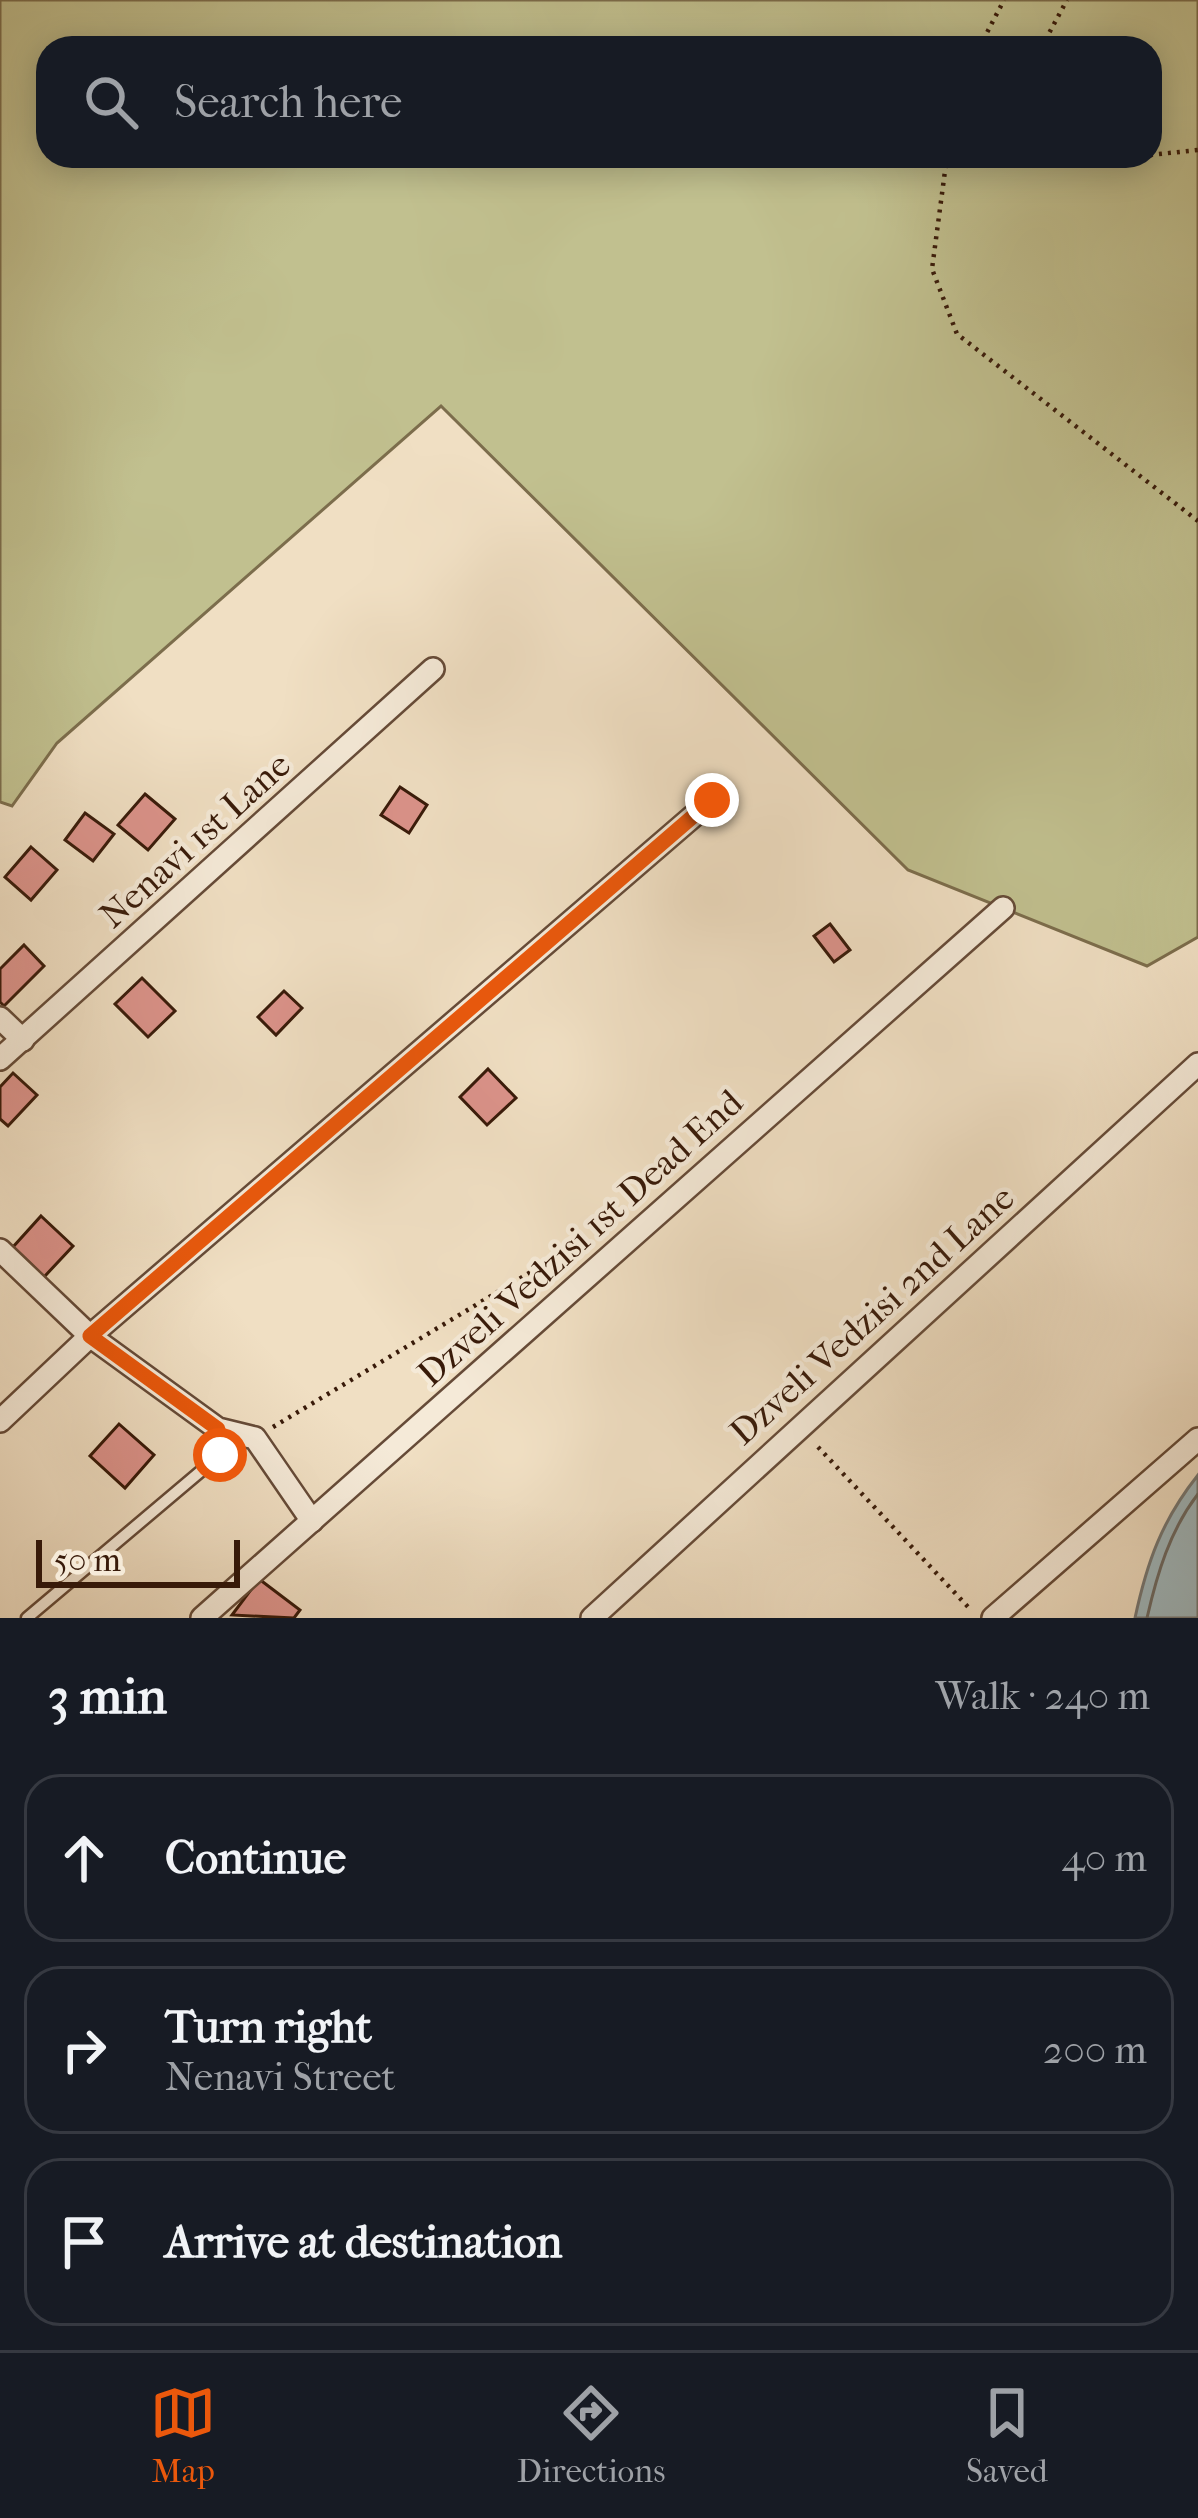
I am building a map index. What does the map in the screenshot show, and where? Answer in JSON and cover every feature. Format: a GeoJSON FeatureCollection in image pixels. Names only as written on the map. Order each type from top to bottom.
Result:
{"type":"FeatureCollection","features":[{"type":"Feature","properties":{"kind":"street","name":"Nenavi 1st Lane"},"geometry":{"type":"LineString","coordinates":[[0,1059],[433,669]]}},
{"type":"Feature","properties":{"kind":"street"},"geometry":{"type":"LineString","coordinates":[[0,1421],[90,1336],[712,800]]}},
{"type":"Feature","properties":{"kind":"street","name":"Dzveli Vedzisi 1st Dead End"},"geometry":{"type":"LineString","coordinates":[[202,1618],[1003,908]]}},
{"type":"Feature","properties":{"kind":"street"},"geometry":{"type":"LineString","coordinates":[[0,1018],[22,1040]]}},
{"type":"Feature","properties":{"kind":"street","name":"Dzveli Vedzisi 2nd Lane"},"geometry":{"type":"LineString","coordinates":[[592,1618],[1198,1064]]}},
{"type":"Feature","properties":{"kind":"street"},"geometry":{"type":"LineString","coordinates":[[0,1250],[90,1336],[218,1429],[255,1438],[312,1521]]}},
{"type":"Feature","properties":{"kind":"street"},"geometry":{"type":"LineString","coordinates":[[993,1618],[1198,1439]]}},
{"type":"Feature","properties":{"kind":"lane"},"geometry":{"type":"LineString","coordinates":[[27,1618],[220,1455],[218,1429]]}},
{"type":"Feature","properties":{"kind":"path"},"geometry":{"type":"LineString","coordinates":[[985,36],[1004,0]]}},
{"type":"Feature","properties":{"kind":"path"},"geometry":{"type":"LineString","coordinates":[[1048,36],[1067,0]]}},
{"type":"Feature","properties":{"kind":"path"},"geometry":{"type":"LineString","coordinates":[[1162,154],[1198,150]]}},
{"type":"Feature","properties":{"kind":"path"},"geometry":{"type":"LineString","coordinates":[[945,168],[932,269],[957,334],[1198,521]]}},
{"type":"Feature","properties":{"kind":"path"},"geometry":{"type":"LineString","coordinates":[[255,1438],[564,1252],[603,1235]]}},
{"type":"Feature","properties":{"kind":"path"},"geometry":{"type":"LineString","coordinates":[[798,1426],[978,1618]]}},
{"type":"Feature","properties":{"kind":"shaded area"},"geometry":{"type":"Polygon","coordinates":[[[0,0],[1198,0],[1198,937],[1147,966],[908,870],[441,406],[57,743],[12,806],[0,802],[0,0]]]}},
{"type":"Feature","properties":{"kind":"water"},"geometry":{"type":"Polygon","coordinates":[[[1198,1475],[1198,1618],[1135,1618],[1158,1542],[1198,1475]]]}},
{"type":"Feature","properties":{"kind":"building"},"geometry":{"type":"Polygon","coordinates":[[[400,787],[427,805],[409,833],[381,815],[400,787]]]}},
{"type":"Feature","properties":{"kind":"building"},"geometry":{"type":"Polygon","coordinates":[[[145,794],[175,819],[148,850],[118,825],[145,794]]]}},
{"type":"Feature","properties":{"kind":"building"},"geometry":{"type":"Polygon","coordinates":[[[85,813],[114,834],[93,861],[65,840],[85,813]]]}},
{"type":"Feature","properties":{"kind":"building"},"geometry":{"type":"Polygon","coordinates":[[[31,847],[57,870],[31,900],[5,877],[31,847]]]}},
{"type":"Feature","properties":{"kind":"building"},"geometry":{"type":"Polygon","coordinates":[[[830,924],[850,950],[834,962],[814,936],[830,924]]]}},
{"type":"Feature","properties":{"kind":"building"},"geometry":{"type":"Polygon","coordinates":[[[24,945],[44,966],[4,1006],[0,969],[24,945]]]}},
{"type":"Feature","properties":{"kind":"building"},"geometry":{"type":"Polygon","coordinates":[[[142,978],[175,1011],[148,1037],[115,1004],[142,978]]]}},
{"type":"Feature","properties":{"kind":"building"},"geometry":{"type":"Polygon","coordinates":[[[284,991],[302,1008],[276,1035],[258,1017],[284,991]]]}},
{"type":"Feature","properties":{"kind":"building"},"geometry":{"type":"Polygon","coordinates":[[[488,1069],[516,1098],[487,1125],[460,1097],[488,1069]]]}},
{"type":"Feature","properties":{"kind":"building"},"geometry":{"type":"Polygon","coordinates":[[[13,1073],[37,1095],[8,1126],[0,1119],[0,1087],[13,1073]]]}},
{"type":"Feature","properties":{"kind":"building"},"geometry":{"type":"Polygon","coordinates":[[[41,1216],[73,1246],[44,1277],[13,1247],[41,1216]]]}},
{"type":"Feature","properties":{"kind":"building"},"geometry":{"type":"Polygon","coordinates":[[[119,1424],[154,1455],[125,1488],[90,1456],[119,1424]]]}},
{"type":"Feature","properties":{"kind":"building"},"geometry":{"type":"Polygon","coordinates":[[[259,1579],[300,1610],[294,1618],[232,1615],[259,1579]]]}},
{"type":"Feature","properties":{"kind":"route"},"geometry":{"type":"LineString","coordinates":[[220,1455],[218,1429],[90,1336],[712,800]]}}]}
